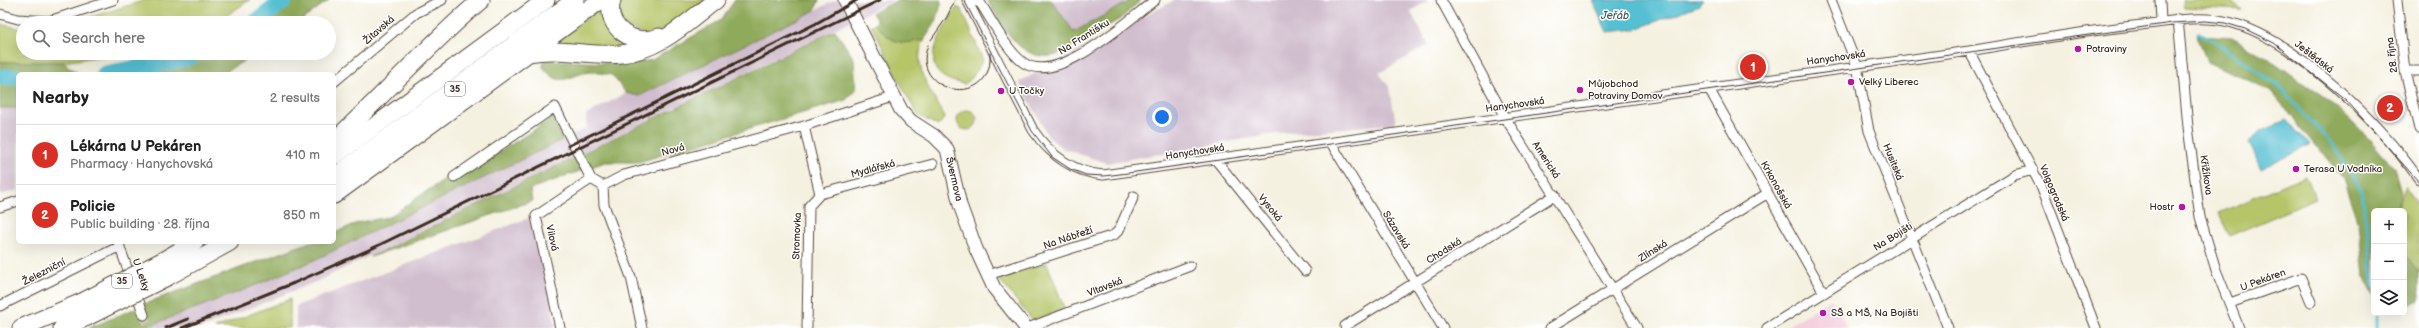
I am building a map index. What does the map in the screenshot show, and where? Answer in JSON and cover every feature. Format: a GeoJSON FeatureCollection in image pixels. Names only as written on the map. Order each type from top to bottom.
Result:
{"type":"FeatureCollection","features":[{"type":"Feature","properties":{"kind":"highway"},"geometry":{"type":"LineString","coordinates":[[336,139],[378,99],[445,30],[481,0]]}},
{"type":"Feature","properties":{"kind":"highway","name":"35"},"geometry":{"type":"LineString","coordinates":[[336,155],[546,0]]}},
{"type":"Feature","properties":{"kind":"highway","name":"35"},"geometry":{"type":"LineString","coordinates":[[336,176],[575,0]]}},
{"type":"Feature","properties":{"kind":"highway"},"geometry":{"type":"LineString","coordinates":[[336,194],[601,0]]}},
{"type":"Feature","properties":{"kind":"highway"},"geometry":{"type":"LineString","coordinates":[[612,0],[611,17],[622,33],[632,38],[655,38],[678,30]]}},
{"type":"Feature","properties":{"kind":"highway"},"geometry":{"type":"LineString","coordinates":[[527,54],[544,50],[621,54],[648,48],[678,30],[716,0]]}},
{"type":"Feature","properties":{"kind":"highway","name":"35"},"geometry":{"type":"LineString","coordinates":[[62,328],[85,309],[192,244]]}},
{"type":"Feature","properties":{"kind":"highway","name":"35"},"geometry":{"type":"LineString","coordinates":[[21,328],[85,309],[167,277],[226,244]]}},
{"type":"Feature","properties":{"kind":"street"},"geometry":{"type":"LineString","coordinates":[[64,16],[113,0]]}},
{"type":"Feature","properties":{"kind":"street","name":"Žitavská"},"geometry":{"type":"LineString","coordinates":[[336,80],[416,13],[442,0]]}},
{"type":"Feature","properties":{"kind":"street","name":"Švermova"},"geometry":{"type":"LineString","coordinates":[[845,0],[893,96],[911,121],[934,136],[947,148],[960,205],[988,275],[1004,301],[1027,328]]}},
{"type":"Feature","properties":{"kind":"street","name":"Hanychovská"},"geometry":{"type":"LineString","coordinates":[[967,0],[1033,130],[1041,142],[1062,161],[1085,172],[1103,175],[1506,118],[1708,87],[1969,51],[2071,32],[2161,22]]}},
{"type":"Feature","properties":{"kind":"street","name":"Na Františku"},"geometry":{"type":"LineString","coordinates":[[975,0],[1014,54],[1027,64],[1040,68],[1063,63],[1099,42],[1155,0]]}},
{"type":"Feature","properties":{"kind":"street","name":"Americká"},"geometry":{"type":"LineString","coordinates":[[1441,0],[1506,118],[1637,328]]}},
{"type":"Feature","properties":{"kind":"street","name":"Husitská"},"geometry":{"type":"LineString","coordinates":[[1831,0],[1857,66],[1869,131],[1948,328]]}},
{"type":"Feature","properties":{"kind":"street"},"geometry":{"type":"LineString","coordinates":[[2160,0],[2161,22]]}},
{"type":"Feature","properties":{"kind":"street","name":"28. října"},"geometry":{"type":"LineString","coordinates":[[2397,0],[2405,72],[2419,129]]}},
{"type":"Feature","properties":{"kind":"street"},"geometry":{"type":"LineString","coordinates":[[0,14],[16,18]]}},
{"type":"Feature","properties":{"kind":"street","name":"Ještědská"},"geometry":{"type":"LineString","coordinates":[[2161,22],[2178,19],[2210,19],[2228,22],[2258,32],[2273,40],[2345,96],[2368,118],[2419,179]]}},
{"type":"Feature","properties":{"kind":"street","name":"Křižíkova"},"geometry":{"type":"LineString","coordinates":[[2178,19],[2188,127],[2200,218],[2216,270],[2239,328]]}},
{"type":"Feature","properties":{"kind":"street","name":"Volgogradská"},"geometry":{"type":"LineString","coordinates":[[1969,51],[2042,188],[2096,328]]}},
{"type":"Feature","properties":{"kind":"street"},"geometry":{"type":"LineString","coordinates":[[2405,72],[2419,71]]}},
{"type":"Feature","properties":{"kind":"street","name":"Krkonošská"},"geometry":{"type":"LineString","coordinates":[[1708,87],[1824,293]]}},
{"type":"Feature","properties":{"kind":"street","name":"Nová"},"geometry":{"type":"LineString","coordinates":[[603,186],[624,175],[804,126],[893,96]]}},
{"type":"Feature","properties":{"kind":"street"},"geometry":{"type":"LineString","coordinates":[[454,177],[555,108],[591,179],[603,186],[604,205],[631,277],[642,328]]}},
{"type":"Feature","properties":{"kind":"street"},"geometry":{"type":"LineString","coordinates":[[804,126],[820,194]]}},
{"type":"Feature","properties":{"kind":"street","name":"Sázavská"},"geometry":{"type":"LineString","coordinates":[[1331,143],[1414,283],[1444,328]]}},
{"type":"Feature","properties":{"kind":"street","name":"Vysoká"},"geometry":{"type":"LineString","coordinates":[[1215,159],[1305,271]]}},
{"type":"Feature","properties":{"kind":"street","name":"Mydlářská"},"geometry":{"type":"LineString","coordinates":[[820,194],[933,164]]}},
{"type":"Feature","properties":{"kind":"street","name":"Na Bojišti"},"geometry":{"type":"LineString","coordinates":[[1767,328],[2015,176],[2033,170]]}},
{"type":"Feature","properties":{"kind":"street","name":"Vilová"},"geometry":{"type":"LineString","coordinates":[[560,328],[536,216],[591,179]]}},
{"type":"Feature","properties":{"kind":"street","name":"Zlínská"},"geometry":{"type":"LineString","coordinates":[[1550,328],[1768,192]]}},
{"type":"Feature","properties":{"kind":"street","name":"Stromovka"},"geometry":{"type":"LineString","coordinates":[[807,328],[809,206],[820,194]]}},
{"type":"Feature","properties":{"kind":"street","name":"Chodská"},"geometry":{"type":"LineString","coordinates":[[1345,326],[1555,195]]}},
{"type":"Feature","properties":{"kind":"street","name":"Na Nábřeží"},"geometry":{"type":"LineString","coordinates":[[988,275],[1114,235],[1120,230],[1134,196]]}},
{"type":"Feature","properties":{"kind":"street"},"geometry":{"type":"LineString","coordinates":[[0,207],[16,202]]}},
{"type":"Feature","properties":{"kind":"street","name":"Železniční"},"geometry":{"type":"LineString","coordinates":[[0,306],[119,244]]}},
{"type":"Feature","properties":{"kind":"street","name":"U Letky"},"geometry":{"type":"LineString","coordinates":[[119,244],[144,315]]}},
{"type":"Feature","properties":{"kind":"street","name":"Vltavská"},"geometry":{"type":"LineString","coordinates":[[1027,328],[1190,266]]}},
{"type":"Feature","properties":{"kind":"street","name":"U Pekáren"},"geometry":{"type":"LineString","coordinates":[[2230,303],[2301,278],[2310,302]]}},
{"type":"Feature","properties":{"kind":"shaded area"},"geometry":{"type":"Polygon","coordinates":[[[836,0],[894,0],[320,280],[201,328],[143,328],[244,290],[361,238],[587,128],[586,115],[626,93],[640,96],[836,0]]]}},
{"type":"Feature","properties":{"kind":"shaded area"},"geometry":{"type":"Polygon","coordinates":[[[1051,0],[1132,0],[1074,32],[1051,0]]]}},
{"type":"Feature","properties":{"kind":"shaded area"},"geometry":{"type":"Polygon","coordinates":[[[1175,0],[1430,0],[1410,11],[1429,45],[1379,73],[1390,88],[1396,124],[1280,133],[1107,163],[1064,149],[1049,138],[1019,82],[1175,0]]]}},
{"type":"Feature","properties":{"kind":"shaded area"},"geometry":{"type":"Polygon","coordinates":[[[0,108],[16,108],[16,191],[0,195],[0,108]]]}},
{"type":"Feature","properties":{"kind":"shaded area"},"geometry":{"type":"Polygon","coordinates":[[[534,216],[556,328],[296,328],[296,306],[534,216]]]}},
{"type":"Feature","properties":{"kind":"shaded area","name":"SŠ a MŠ, Na Bojišti"},"geometry":{"type":"Polygon","coordinates":[[[1831,299],[1848,328],[1784,328],[1831,299]]]}},
{"type":"Feature","properties":{"kind":"green space"},"geometry":{"type":"Polygon","coordinates":[[[146,0],[250,0],[226,16],[94,16],[146,0]]]}},
{"type":"Feature","properties":{"kind":"green space"},"geometry":{"type":"Polygon","coordinates":[[[295,0],[329,0],[307,16],[274,16],[295,0]]]}},
{"type":"Feature","properties":{"kind":"green space"},"geometry":{"type":"Polygon","coordinates":[[[616,0],[707,0],[667,29],[646,35],[623,25],[616,0]]]}},
{"type":"Feature","properties":{"kind":"green space"},"geometry":{"type":"Polygon","coordinates":[[[735,0],[819,0],[815,10],[804,16],[639,96],[626,93],[612,75],[590,72],[560,79],[549,74],[543,67],[544,60],[625,64],[652,60],[721,20],[735,0]]]}},
{"type":"Feature","properties":{"kind":"green space"},"geometry":{"type":"Polygon","coordinates":[[[898,0],[942,0],[936,22],[924,40],[908,42],[896,41],[875,24],[877,21],[872,13],[898,0]]]}},
{"type":"Feature","properties":{"kind":"green space"},"geometry":{"type":"Polygon","coordinates":[[[987,0],[1051,0],[1074,32],[1132,0],[1141,0],[1120,19],[1056,55],[1043,56],[1032,54],[1014,41],[999,21],[987,0]]]}},
{"type":"Feature","properties":{"kind":"green space"},"geometry":{"type":"Polygon","coordinates":[[[2183,0],[2230,0],[2242,10],[2184,7],[2183,0]]]}},
{"type":"Feature","properties":{"kind":"green space"},"geometry":{"type":"Polygon","coordinates":[[[602,7],[605,20],[610,30],[618,38],[630,44],[621,48],[560,42],[558,39],[602,7]]]}},
{"type":"Feature","properties":{"kind":"green space"},"geometry":{"type":"Polygon","coordinates":[[[957,7],[962,10],[983,60],[972,78],[965,84],[948,80],[938,73],[934,64],[934,53],[937,42],[957,7]]]}},
{"type":"Feature","properties":{"kind":"green space"},"geometry":{"type":"Polygon","coordinates":[[[0,24],[16,27],[16,60],[76,60],[63,62],[0,62],[0,24]]]}},
{"type":"Feature","properties":{"kind":"green space"},"geometry":{"type":"Polygon","coordinates":[[[875,24],[896,41],[908,42],[924,40],[920,50],[921,70],[929,89],[945,117],[938,126],[918,115],[871,25],[875,24]]]}},
{"type":"Feature","properties":{"kind":"green space"},"geometry":{"type":"Polygon","coordinates":[[[835,30],[854,59],[856,90],[846,100],[639,162],[605,162],[530,189],[532,201],[370,257],[835,30]]]}},
{"type":"Feature","properties":{"kind":"green space"},"geometry":{"type":"Polygon","coordinates":[[[2197,35],[2232,37],[2275,63],[2331,102],[2370,140],[2394,168],[2401,192],[2398,208],[2371,208],[2371,289],[2364,275],[2358,223],[2343,178],[2270,90],[2207,62],[2197,35]]]}},
{"type":"Feature","properties":{"kind":"green space"},"geometry":{"type":"Polygon","coordinates":[[[190,60],[246,60],[225,72],[149,72],[165,69],[190,60]]]}},
{"type":"Feature","properties":{"kind":"green space"},"geometry":{"type":"Polygon","coordinates":[[[0,62],[63,62],[76,72],[16,72],[16,108],[0,108],[0,62]]]}},
{"type":"Feature","properties":{"kind":"green space"},"geometry":{"type":"Polygon","coordinates":[[[967,110],[974,113],[977,120],[974,127],[967,130],[960,127],[957,120],[960,113],[967,110]]]}},
{"type":"Feature","properties":{"kind":"green space"},"geometry":{"type":"Polygon","coordinates":[[[554,117],[562,140],[310,262],[244,290],[143,328],[89,328],[157,299],[305,244],[336,244],[336,232],[360,222],[389,217],[449,176],[498,153],[554,117]]]}},
{"type":"Feature","properties":{"kind":"green space"},"geometry":{"type":"Polygon","coordinates":[[[2306,175],[2316,199],[2229,236],[2219,213],[2306,175]]]}},
{"type":"Feature","properties":{"kind":"green space"},"geometry":{"type":"Polygon","coordinates":[[[2405,185],[2419,209],[2419,273],[2407,257],[2407,208],[2399,208],[2405,185]]]}},
{"type":"Feature","properties":{"kind":"green space"},"geometry":{"type":"Polygon","coordinates":[[[2407,257],[2419,273],[2419,301],[2416,301],[2407,306],[2407,257]]]}},
{"type":"Feature","properties":{"kind":"green space"},"geometry":{"type":"Polygon","coordinates":[[[1047,263],[1065,310],[1032,320],[998,278],[1047,263]]]}},
{"type":"Feature","properties":{"kind":"green space"},"geometry":{"type":"Polygon","coordinates":[[[290,299],[290,328],[215,328],[290,299]]]}},
{"type":"Feature","properties":{"kind":"water","name":"Jeřáb"},"geometry":{"type":"Polygon","coordinates":[[[1592,0],[1703,0],[1699,5],[1636,29],[1607,32],[1592,0]]]}},
{"type":"Feature","properties":{"kind":"water"},"geometry":{"type":"Polygon","coordinates":[[[2286,120],[2311,144],[2261,169],[2249,142],[2259,132],[2286,120]]]}},
{"type":"Feature","properties":{"kind":"waterway"},"geometry":{"type":"LineString","coordinates":[[264,16],[285,0]]}},
{"type":"Feature","properties":{"kind":"waterway"},"geometry":{"type":"LineString","coordinates":[[2198,33],[2210,38],[2277,85],[2334,146],[2362,192],[2373,280]]}},
{"type":"Feature","properties":{"kind":"waterway"},"geometry":{"type":"LineString","coordinates":[[116,72],[179,60]]}},
{"type":"Feature","properties":{"kind":"waterway"},"geometry":{"type":"LineString","coordinates":[[0,77],[16,77]]}},
{"type":"Feature","properties":{"kind":"waterway"},"geometry":{"type":"LineString","coordinates":[[2377,316],[2377,328]]}},
{"type":"Feature","properties":{"kind":"tunnel"},"geometry":{"type":"LineString","coordinates":[[144,315],[148,328]]}},
{"type":"Feature","properties":{"kind":"tram line"},"geometry":{"type":"LineString","coordinates":[[931,40],[947,17],[955,0]]}},
{"type":"Feature","properties":{"kind":"tram line"},"geometry":{"type":"LineString","coordinates":[[964,0],[1032,131],[1052,157],[1070,169],[1086,175],[1104,176],[1136,172],[2172,23],[2205,21],[2225,23],[2245,29],[2274,43],[2346,100],[2419,182]]}},
{"type":"Feature","properties":{"kind":"tram line"},"geometry":{"type":"LineString","coordinates":[[928,45],[925,62],[930,75],[940,84],[953,89],[967,89],[980,83],[988,71],[990,53]]}},
{"type":"Feature","properties":{"kind":"railway"},"geometry":{"type":"LineString","coordinates":[[568,146],[815,24],[857,0]]}},
{"type":"Feature","properties":{"kind":"railway"},"geometry":{"type":"LineString","coordinates":[[182,328],[294,283],[371,249],[880,0]]}},
{"type":"Feature","properties":{"kind":"railway"},"geometry":{"type":"LineString","coordinates":[[166,328],[188,319]]}},
{"type":"Feature","properties":{"kind":"place","name":"Potraviny"},"geometry":{"type":"Point","coordinates":[2078,49]}},
{"type":"Feature","properties":{"kind":"place","name":"Lékárna U Pekáren"},"geometry":{"type":"Point","coordinates":[1753,67]}},
{"type":"Feature","properties":{"kind":"place","name":"Velký Liberec"},"geometry":{"type":"Point","coordinates":[1851,82]}},
{"type":"Feature","properties":{"kind":"place","name":"Můjobchod Potraviny Domov"},"geometry":{"type":"Point","coordinates":[1580,90]}},
{"type":"Feature","properties":{"kind":"place","name":"U Točky"},"geometry":{"type":"Point","coordinates":[1001,91]}},
{"type":"Feature","properties":{"kind":"place","name":"Policie"},"geometry":{"type":"Point","coordinates":[2390,108]}},
{"type":"Feature","properties":{"kind":"place","name":"Terasa U Vodníka"},"geometry":{"type":"Point","coordinates":[2296,169]}},
{"type":"Feature","properties":{"kind":"place","name":"Hostr"},"geometry":{"type":"Point","coordinates":[2182,207]}},
{"type":"Feature","properties":{"kind":"place","name":"SŠ a MŠ, Na Bojišti"},"geometry":{"type":"Point","coordinates":[1823,313]}}]}
